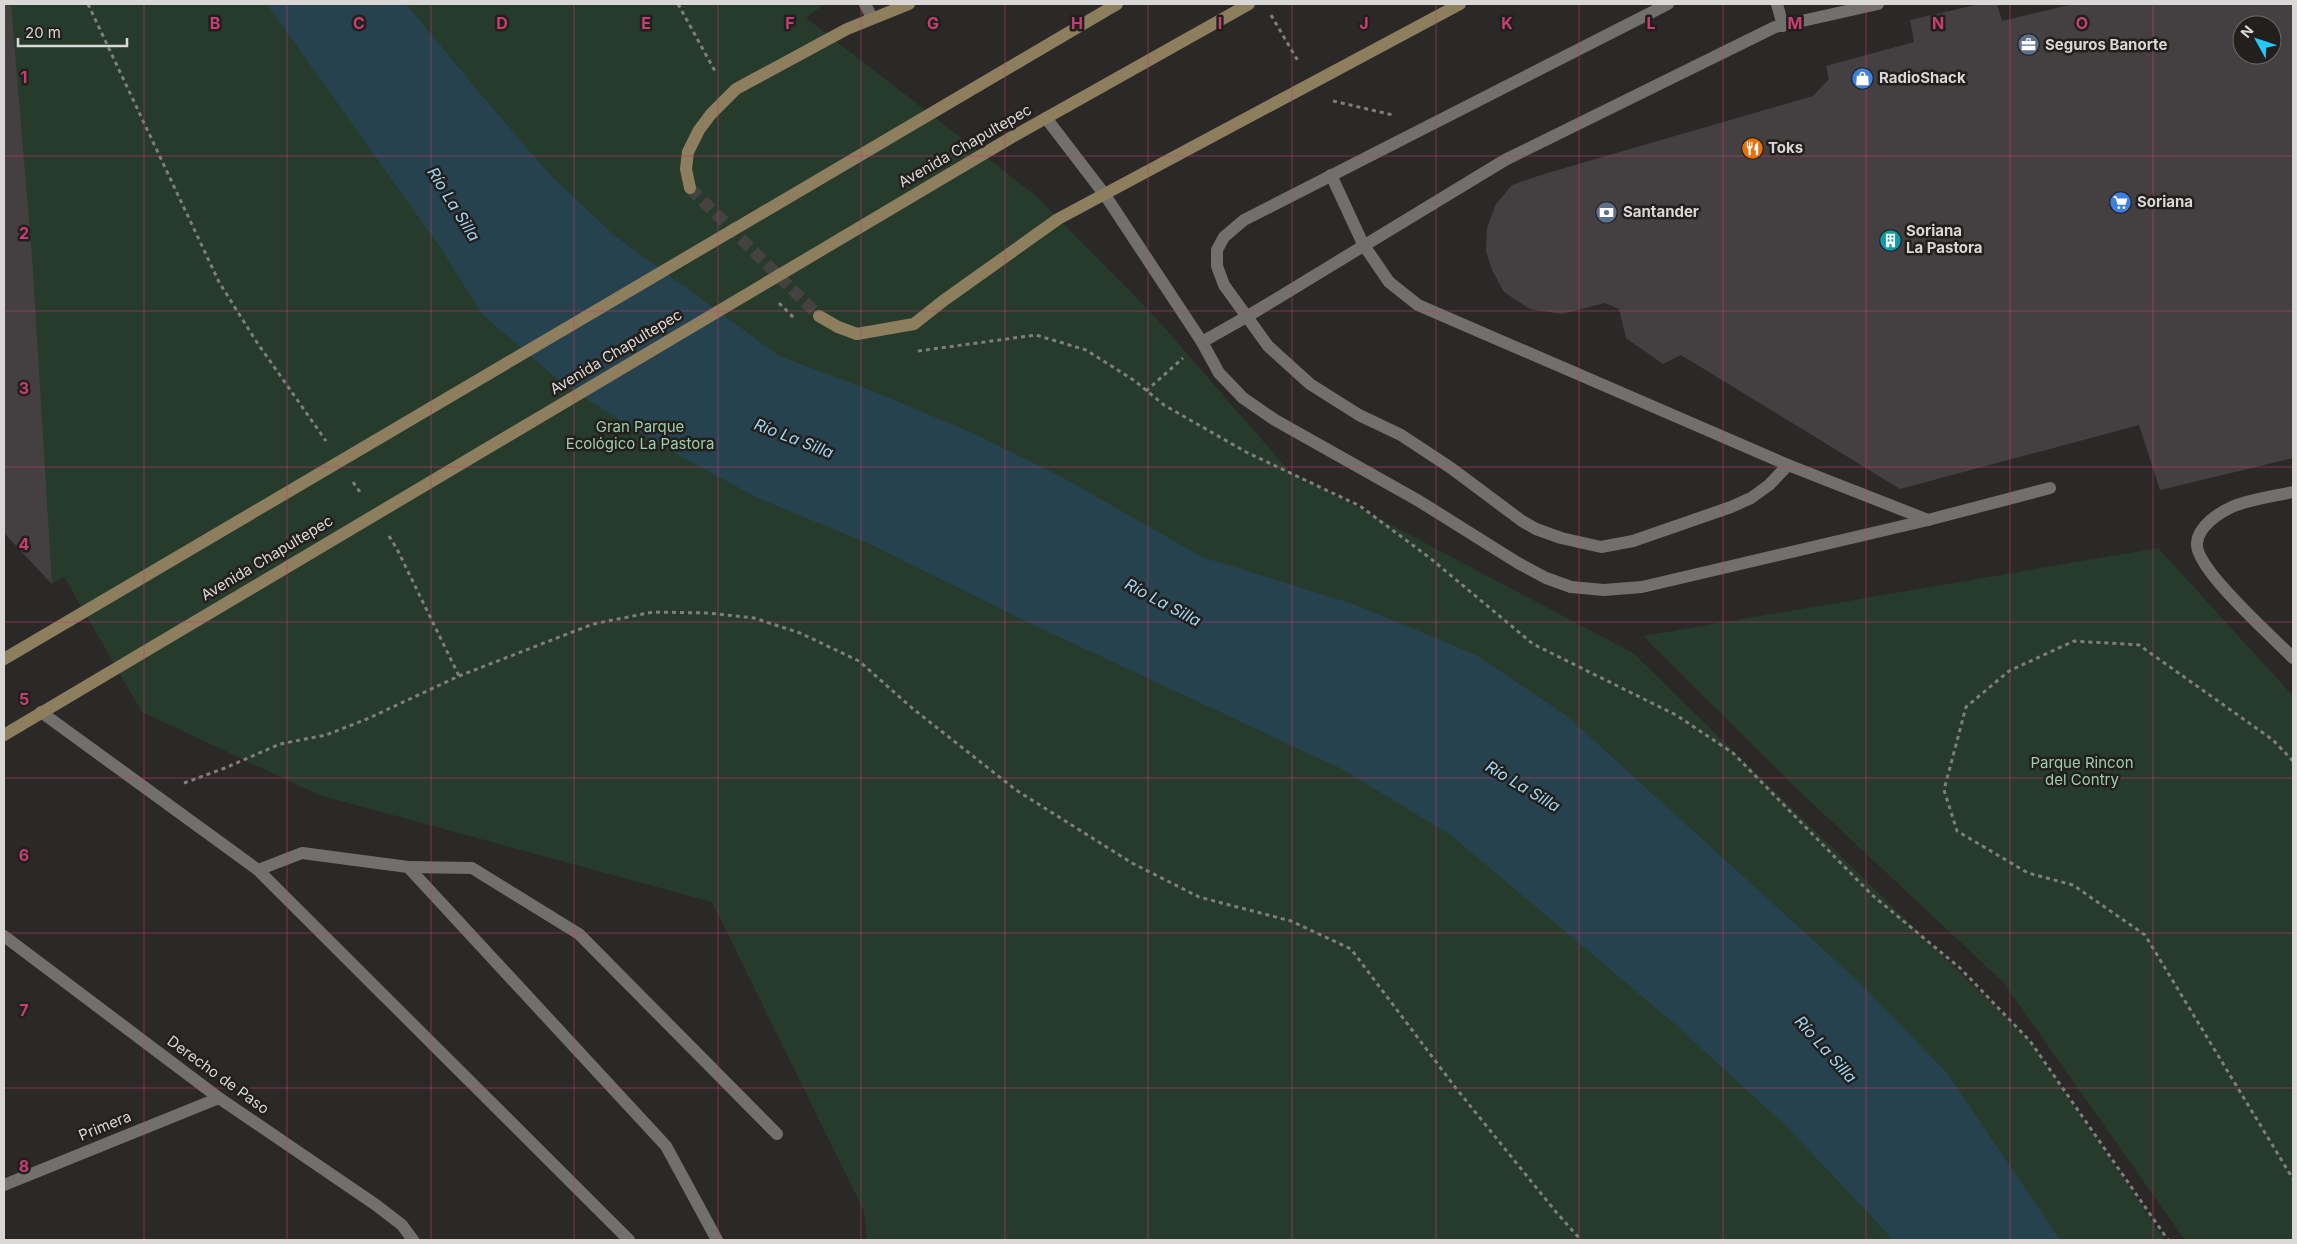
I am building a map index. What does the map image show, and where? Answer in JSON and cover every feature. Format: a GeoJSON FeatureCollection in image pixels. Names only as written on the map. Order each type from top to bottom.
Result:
{"type":"FeatureCollection","features":[{"type":"Feature","properties":{"kind":"main road"},"geometry":{"type":"LineString","coordinates":[[690,188],[686,169],[688,152],[699,130],[711,114],[736,89],[777,65],[877,16],[909,4]]}},
{"type":"Feature","properties":{"kind":"main road"},"geometry":{"type":"LineString","coordinates":[[4,659],[225,531],[1117,4]]}},
{"type":"Feature","properties":{"kind":"main road","name":"Avenida Chapultepec"},"geometry":{"type":"LineString","coordinates":[[4,735],[231,598],[1012,137],[1249,4]]}},
{"type":"Feature","properties":{"kind":"main road"},"geometry":{"type":"LineString","coordinates":[[820,316],[838,327],[858,334],[914,324],[1058,219],[1460,4]]}},
{"type":"Feature","properties":{"kind":"street"},"geometry":{"type":"LineString","coordinates":[[866,4],[877,16],[900,4]]}},
{"type":"Feature","properties":{"kind":"street"},"geometry":{"type":"LineString","coordinates":[[1668,4],[1244,220],[1224,237],[1217,250],[1217,266],[1224,286],[1248,316],[1268,346],[1310,384],[1359,416],[1408,440],[1451,468],[1522,521],[1561,538],[1601,547],[1633,541],[1731,507],[1751,498],[1769,485],[1788,465]]}},
{"type":"Feature","properties":{"kind":"street"},"geometry":{"type":"LineString","coordinates":[[1777,4],[1783,26]]}},
{"type":"Feature","properties":{"kind":"street"},"geometry":{"type":"LineString","coordinates":[[1202,342],[1248,316],[1364,244],[1445,198],[1505,160],[1775,27],[1878,4]]}},
{"type":"Feature","properties":{"kind":"street"},"geometry":{"type":"LineString","coordinates":[[1046,118],[1105,195],[1202,342],[1219,373],[1243,398],[1275,420],[1419,501],[1518,563],[1546,578],[1571,587],[1604,590],[1642,587],[1928,520],[2050,488]]}},
{"type":"Feature","properties":{"kind":"street"},"geometry":{"type":"LineString","coordinates":[[1330,175],[1364,244],[1389,282],[1418,305],[1788,465],[1928,520]]}},
{"type":"Feature","properties":{"kind":"street"},"geometry":{"type":"LineString","coordinates":[[2293,492],[2235,506],[2218,515],[2204,527],[2197,542],[2200,558],[2211,574],[2293,658]]}},
{"type":"Feature","properties":{"kind":"street"},"geometry":{"type":"LineString","coordinates":[[40,712],[258,870],[629,1240]]}},
{"type":"Feature","properties":{"kind":"street"},"geometry":{"type":"LineString","coordinates":[[258,870],[302,853],[408,867],[472,868],[579,934],[777,1134]]}},
{"type":"Feature","properties":{"kind":"street"},"geometry":{"type":"LineString","coordinates":[[408,867],[666,1146],[717,1240]]}},
{"type":"Feature","properties":{"kind":"street","name":"Derecho de Paso"},"geometry":{"type":"LineString","coordinates":[[4,936],[219,1098],[376,1205],[402,1225],[413,1240]]}},
{"type":"Feature","properties":{"kind":"street","name":"Primera"},"geometry":{"type":"LineString","coordinates":[[4,1185],[219,1098]]}},
{"type":"Feature","properties":{"kind":"path"},"geometry":{"type":"LineString","coordinates":[[88,4],[218,282],[256,341],[329,445]]}},
{"type":"Feature","properties":{"kind":"path"},"geometry":{"type":"LineString","coordinates":[[678,4],[720,80]]}},
{"type":"Feature","properties":{"kind":"path"},"geometry":{"type":"LineString","coordinates":[[1269,12],[1300,64]]}},
{"type":"Feature","properties":{"kind":"path"},"geometry":{"type":"LineString","coordinates":[[1329,100],[1430,124]]}},
{"type":"Feature","properties":{"kind":"path"},"geometry":{"type":"LineString","coordinates":[[776,301],[797,321]]}},
{"type":"Feature","properties":{"kind":"path"},"geometry":{"type":"LineString","coordinates":[[915,352],[1036,335],[1086,350],[1164,405],[1246,452],[1360,506],[1430,558],[1533,644],[1676,715],[1733,753],[1872,895],[1960,968],[2030,1041],[2168,1240]]}},
{"type":"Feature","properties":{"kind":"path"},"geometry":{"type":"LineString","coordinates":[[1146,391],[1202,342]]}},
{"type":"Feature","properties":{"kind":"path"},"geometry":{"type":"LineString","coordinates":[[350,477],[366,501]]}},
{"type":"Feature","properties":{"kind":"path"},"geometry":{"type":"LineString","coordinates":[[387,533],[397,549],[459,676]]}},
{"type":"Feature","properties":{"kind":"path"},"geometry":{"type":"LineString","coordinates":[[153,794],[226,768],[280,744],[326,735],[367,719],[459,676],[593,624],[653,612],[708,613],[754,618],[800,633],[860,661],[912,708],[1016,790],[1132,863],[1199,897],[1291,921],[1351,949],[1455,1087],[1581,1240]]}},
{"type":"Feature","properties":{"kind":"path"},"geometry":{"type":"LineString","coordinates":[[2293,761],[2273,740],[2139,645],[2074,641],[2009,672],[1966,707],[1944,790],[1957,831],[2028,873],[2073,885],[2145,935],[2293,1179]]}},
{"type":"Feature","properties":{"kind":"green space","name":"Gran Parque Ecológico La Pastora"},"geometry":{"type":"Polygon","coordinates":[[[4,4],[824,4],[806,18],[1035,195],[1156,318],[1289,471],[1633,653],[2030,1041],[2165,1240],[867,1240],[864,1211],[712,902],[319,795],[142,712],[64,577],[52,584],[4,326],[4,4]]]}},
{"type":"Feature","properties":{"kind":"green space","name":"Parque Rincon del Contry"},"geometry":{"type":"Polygon","coordinates":[[[2158,548],[2293,696],[2293,1240],[2185,1240],[2003,982],[1795,787],[1643,636],[2158,548]]]}},
{"type":"Feature","properties":{"kind":"water","name":"Río La Silla"},"geometry":{"type":"Polygon","coordinates":[[[267,4],[406,4],[551,176],[615,236],[779,356],[875,392],[970,432],[1060,476],[1202,557],[1353,604],[1476,655],[1568,717],[1859,982],[1947,1073],[2060,1240],[1892,1240],[1786,1126],[1676,1025],[1452,836],[1344,770],[1021,619],[870,544],[758,498],[658,444],[563,384],[482,314],[442,250],[267,4]]]}},
{"type":"Feature","properties":{"kind":"building"},"geometry":{"type":"Polygon","coordinates":[[[4,4],[11,4],[32,257],[52,584],[4,533],[4,4]]]}},
{"type":"Feature","properties":{"kind":"building","name":"Soriana La Pastora"},"geometry":{"type":"Polygon","coordinates":[[[1980,4],[1997,4],[2002,21],[2073,4],[2293,4],[2293,458],[2160,490],[2139,425],[1900,489],[1681,355],[1663,364],[1626,338],[1619,309],[1605,303],[1562,314],[1530,309],[1504,292],[1492,270],[1486,251],[1487,228],[1496,204],[1512,185],[1813,96],[1829,79],[1826,66],[1914,42],[1910,20],[1980,4]]]}},
{"type":"Feature","properties":{"kind":"tunnel"},"geometry":{"type":"LineString","coordinates":[[690,188],[819,316]]}},
{"type":"Feature","properties":{"kind":"place","name":"Seguros Banorte"},"geometry":{"type":"Point","coordinates":[2029,45]}},
{"type":"Feature","properties":{"kind":"place","name":"RadioShack"},"geometry":{"type":"Point","coordinates":[1863,78]}},
{"type":"Feature","properties":{"kind":"place","name":"Toks"},"geometry":{"type":"Point","coordinates":[1752,148]}},
{"type":"Feature","properties":{"kind":"place","name":"Soriana"},"geometry":{"type":"Point","coordinates":[2121,202]}},
{"type":"Feature","properties":{"kind":"place","name":"Santander"},"geometry":{"type":"Point","coordinates":[1607,212]}},
{"type":"Feature","properties":{"kind":"place","name":"Soriana La Pastora"},"geometry":{"type":"Point","coordinates":[1890,240]}}]}
